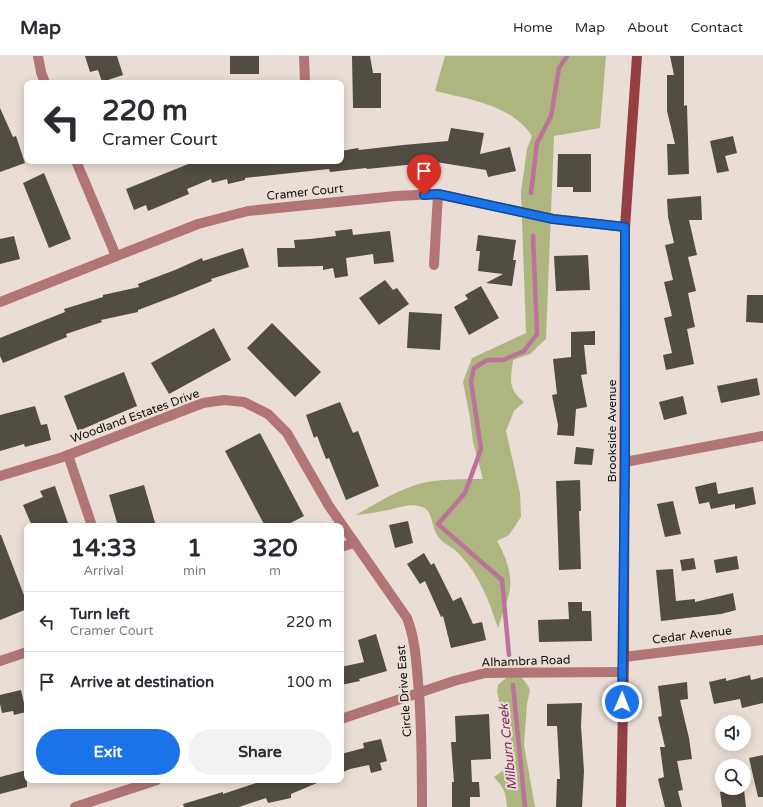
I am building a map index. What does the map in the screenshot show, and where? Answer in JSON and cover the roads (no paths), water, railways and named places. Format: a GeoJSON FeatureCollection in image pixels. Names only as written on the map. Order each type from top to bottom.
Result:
{"type":"FeatureCollection","features":[{"type":"Feature","properties":{"kind":"main road","name":"Brookside Avenue"},"geometry":{"type":"LineString","coordinates":[[621,807],[622,672],[624,657],[625,227],[637,56]]}},
{"type":"Feature","properties":{"kind":"street"},"geometry":{"type":"LineString","coordinates":[[38,56],[44,80]]}},
{"type":"Feature","properties":{"kind":"street"},"geometry":{"type":"LineString","coordinates":[[304,56],[304,80]]}},
{"type":"Feature","properties":{"kind":"street"},"geometry":{"type":"LineString","coordinates":[[77,164],[116,256]]}},
{"type":"Feature","properties":{"kind":"street"},"geometry":{"type":"LineString","coordinates":[[434,265],[438,194]]}},
{"type":"Feature","properties":{"kind":"street","name":"Cramer Court"},"geometry":{"type":"LineString","coordinates":[[0,302],[198,224],[248,211],[396,196],[438,194],[553,219],[625,227]]}},
{"type":"Feature","properties":{"kind":"street","name":"Woodland Estates Drive"},"geometry":{"type":"LineString","coordinates":[[0,476],[68,455],[203,403],[224,400],[244,402],[268,414],[287,433],[340,523]]}},
{"type":"Feature","properties":{"kind":"street"},"geometry":{"type":"LineString","coordinates":[[625,462],[763,436]]}},
{"type":"Feature","properties":{"kind":"street"},"geometry":{"type":"LineString","coordinates":[[68,455],[91,523]]}},
{"type":"Feature","properties":{"kind":"street","name":"Woodland Estates Drive"},"geometry":{"type":"LineString","coordinates":[[344,528],[354,543]]}},
{"type":"Feature","properties":{"kind":"street"},"geometry":{"type":"LineString","coordinates":[[344,546],[354,543]]}},
{"type":"Feature","properties":{"kind":"street","name":"Circle Drive East"},"geometry":{"type":"LineString","coordinates":[[354,543],[407,618],[412,632],[416,649],[419,693],[422,807]]}},
{"type":"Feature","properties":{"kind":"street","name":"Cedar Avenue"},"geometry":{"type":"LineString","coordinates":[[624,657],[763,640]]}},
{"type":"Feature","properties":{"kind":"street"},"geometry":{"type":"LineString","coordinates":[[0,660],[24,653]]}},
{"type":"Feature","properties":{"kind":"street","name":"Alhambra Road"},"geometry":{"type":"LineString","coordinates":[[344,718],[454,681],[485,673],[622,672]]}},
{"type":"Feature","properties":{"kind":"street"},"geometry":{"type":"LineString","coordinates":[[75,807],[148,783]]}},
{"type":"Feature","properties":{"kind":"waterway","name":"Milburn Creek"},"geometry":{"type":"LineString","coordinates":[[531,193],[537,143],[551,116],[559,68],[567,56]]}},
{"type":"Feature","properties":{"kind":"waterway","name":"Milburn Creek"},"geometry":{"type":"LineString","coordinates":[[509,655],[502,580],[438,524],[465,493],[481,449],[471,381],[474,368],[487,360],[503,360],[524,351],[537,334],[533,236]]}},
{"type":"Feature","properties":{"kind":"waterway","name":"Milburn Creek"},"geometry":{"type":"LineString","coordinates":[[513,685],[525,807]]}}]}
